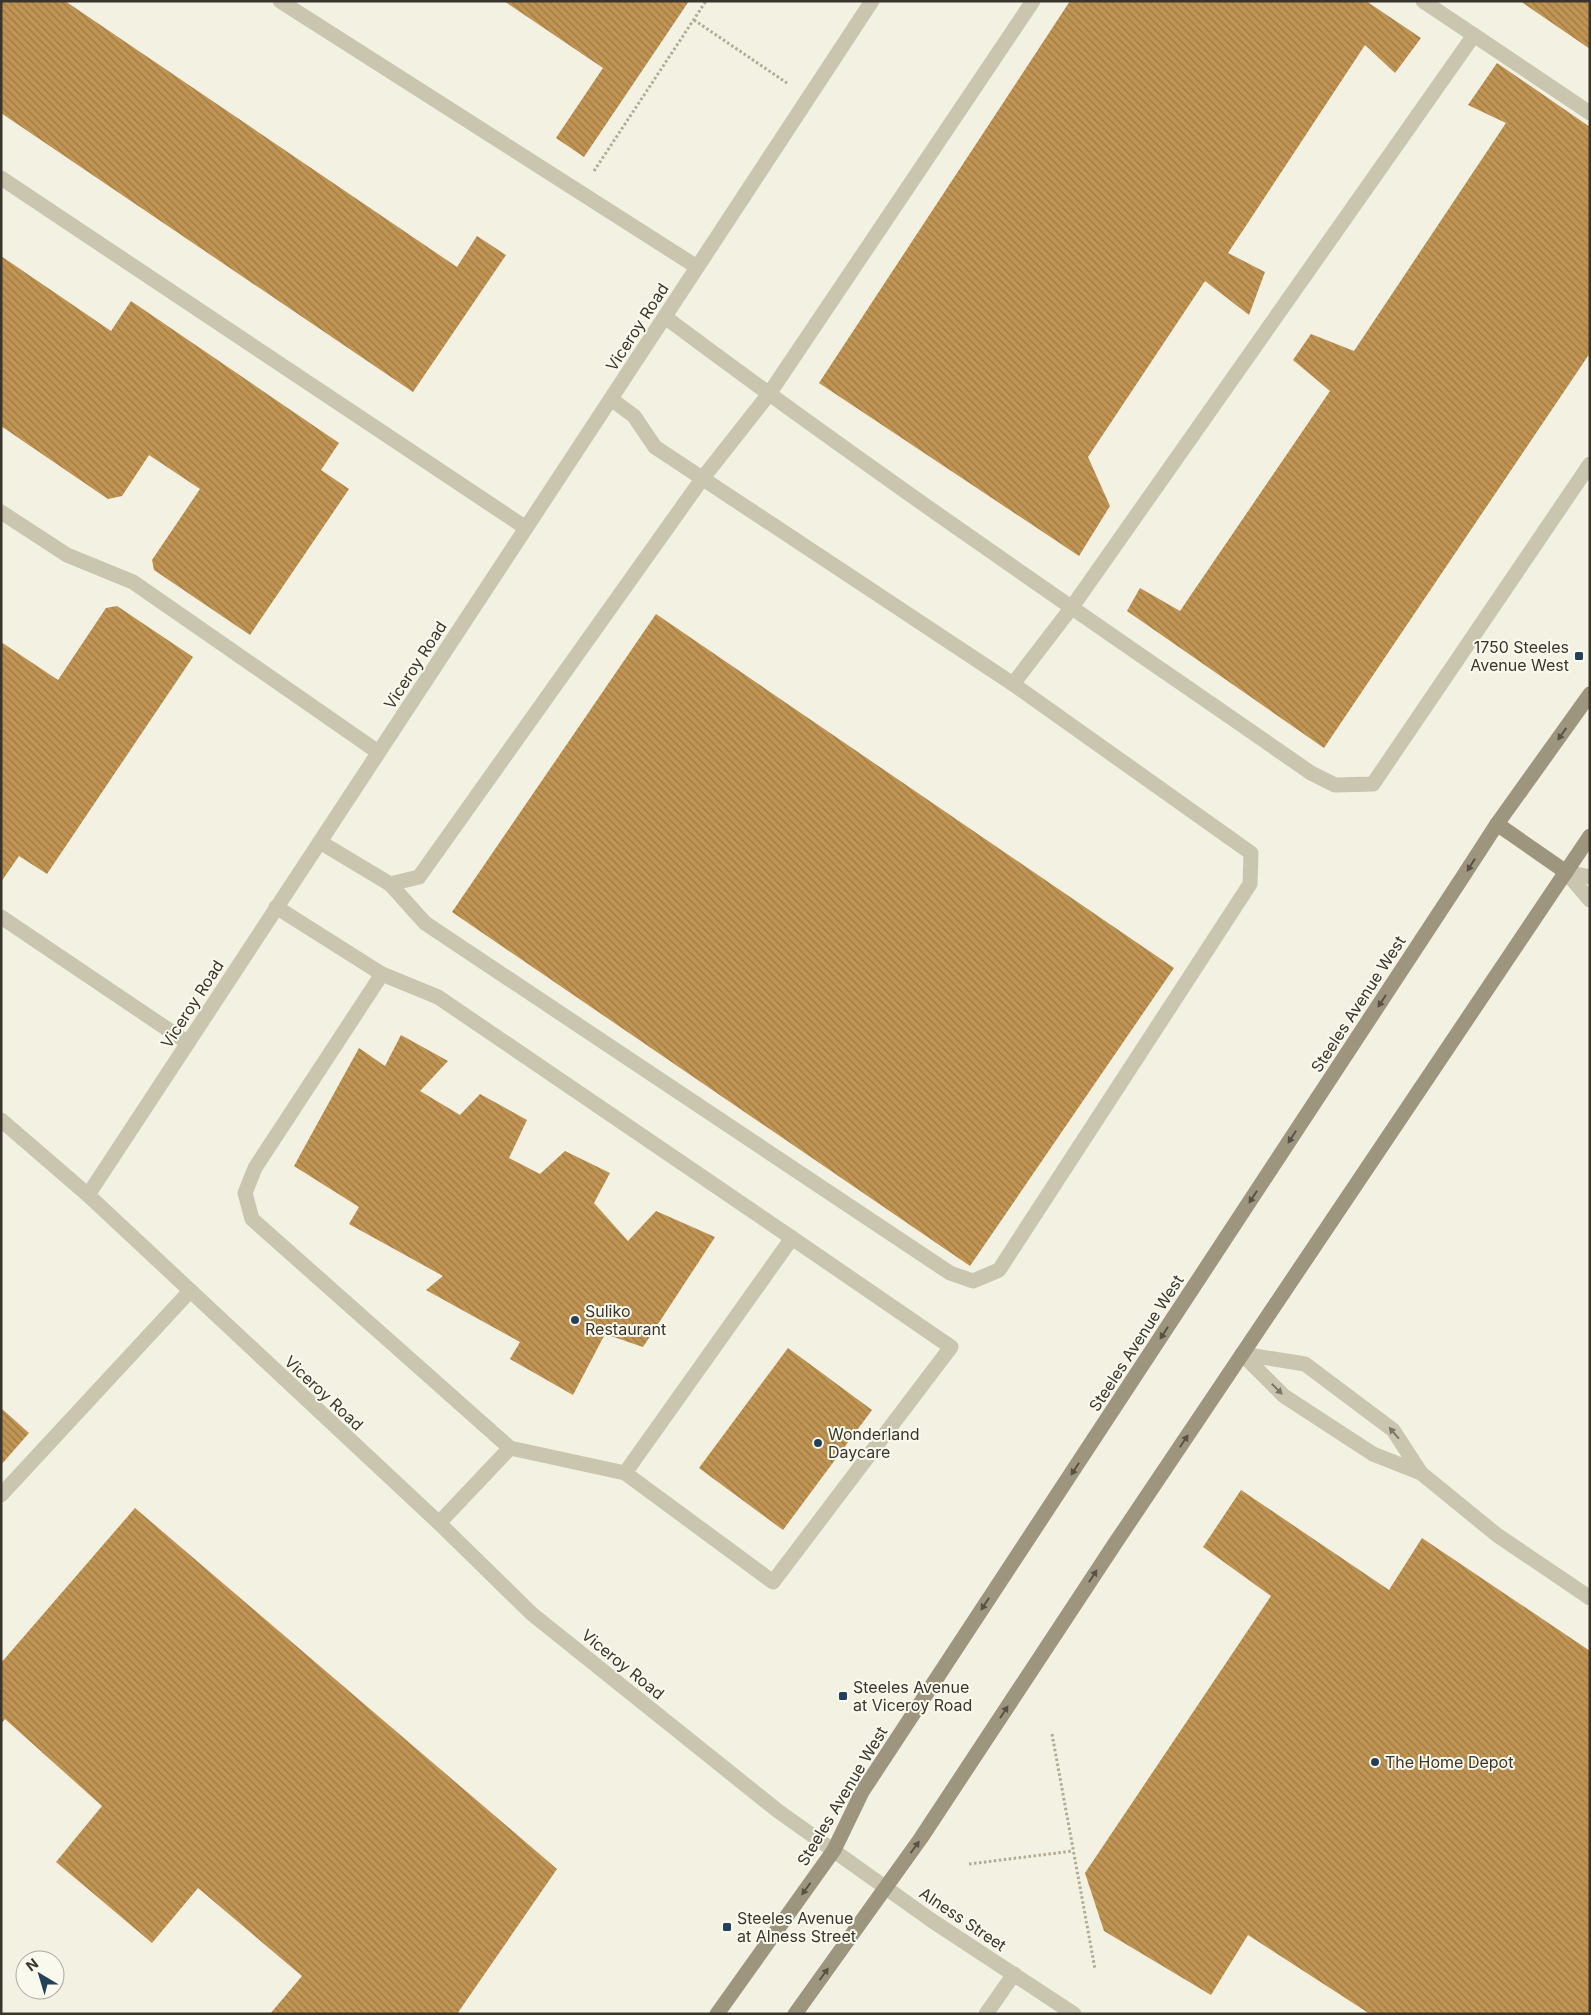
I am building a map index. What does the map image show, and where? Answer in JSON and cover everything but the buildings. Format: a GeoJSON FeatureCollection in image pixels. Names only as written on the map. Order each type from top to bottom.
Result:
{"type":"FeatureCollection","features":[{"type":"Feature","properties":{"kind":"main road","name":"Steeles Avenue West"},"geometry":{"type":"LineString","coordinates":[[717,2014],[834,1850],[862,1792],[1457,887],[1496,824],[1590,694]]}},
{"type":"Feature","properties":{"kind":"main road"},"geometry":{"type":"LineString","coordinates":[[1496,824],[1566,872]]}},
{"type":"Feature","properties":{"kind":"main road"},"geometry":{"type":"LineString","coordinates":[[795,2014],[921,1838],[1114,1545],[1590,836]]}},
{"type":"Feature","properties":{"kind":"street"},"geometry":{"type":"LineString","coordinates":[[280,1],[698,267]]}},
{"type":"Feature","properties":{"kind":"street","name":"Viceroy Road"},"geometry":{"type":"LineString","coordinates":[[834,1850],[778,1811],[532,1614],[439,1523],[88,1195],[872,1]]}},
{"type":"Feature","properties":{"kind":"street"},"geometry":{"type":"LineString","coordinates":[[390,884],[419,877],[702,479],[769,394],[1033,1]]}},
{"type":"Feature","properties":{"kind":"street"},"geometry":{"type":"LineString","coordinates":[[1423,1],[1590,113]]}},
{"type":"Feature","properties":{"kind":"street"},"geometry":{"type":"LineString","coordinates":[[1012,684],[1072,607],[1474,35]]}},
{"type":"Feature","properties":{"kind":"street"},"geometry":{"type":"LineString","coordinates":[[1,178],[526,528]]}},
{"type":"Feature","properties":{"kind":"street"},"geometry":{"type":"LineString","coordinates":[[665,316],[769,394],[1072,607],[1311,773],[1335,785],[1373,784],[1590,464]]}},
{"type":"Feature","properties":{"kind":"street"},"geometry":{"type":"LineString","coordinates":[[320,842],[390,884],[425,923],[950,1273],[973,1281],[999,1270],[1250,884],[1251,853],[1012,684],[655,447],[634,416],[611,399]]}},
{"type":"Feature","properties":{"kind":"street"},"geometry":{"type":"LineString","coordinates":[[1,512],[67,555],[133,582],[378,752]]}},
{"type":"Feature","properties":{"kind":"street"},"geometry":{"type":"LineString","coordinates":[[1566,872],[1590,877]]}},
{"type":"Feature","properties":{"kind":"street"},"geometry":{"type":"LineString","coordinates":[[1566,872],[1590,900]]}},
{"type":"Feature","properties":{"kind":"street"},"geometry":{"type":"LineString","coordinates":[[276,907],[382,974],[438,997],[951,1347],[773,1582],[625,1473],[510,1448],[252,1219],[245,1193],[255,1168],[382,974]]}},
{"type":"Feature","properties":{"kind":"street"},"geometry":{"type":"LineString","coordinates":[[1,917],[188,1043]]}},
{"type":"Feature","properties":{"kind":"street"},"geometry":{"type":"LineString","coordinates":[[1,1120],[88,1195]]}},
{"type":"Feature","properties":{"kind":"street"},"geometry":{"type":"LineString","coordinates":[[625,1473],[792,1238]]}},
{"type":"Feature","properties":{"kind":"street"},"geometry":{"type":"LineString","coordinates":[[1,1495],[190,1290]]}},
{"type":"Feature","properties":{"kind":"street"},"geometry":{"type":"LineString","coordinates":[[1242,1354],[1284,1396],[1373,1454],[1421,1473],[1498,1535],[1590,1598]]}},
{"type":"Feature","properties":{"kind":"street"},"geometry":{"type":"LineString","coordinates":[[1242,1354],[1305,1364],[1393,1430],[1421,1473]]}},
{"type":"Feature","properties":{"kind":"street"},"geometry":{"type":"LineString","coordinates":[[439,1523],[510,1448]]}},
{"type":"Feature","properties":{"kind":"street","name":"Alness Street"},"geometry":{"type":"LineString","coordinates":[[834,1850],[931,1920],[1074,2014]]}},
{"type":"Feature","properties":{"kind":"street"},"geometry":{"type":"LineString","coordinates":[[986,2014],[1014,1974]]}},
{"type":"Feature","properties":{"kind":"path"},"geometry":{"type":"LineString","coordinates":[[580,193],[706,1]]}},
{"type":"Feature","properties":{"kind":"path"},"geometry":{"type":"LineString","coordinates":[[694,20],[809,98]]}},
{"type":"Feature","properties":{"kind":"path"},"geometry":{"type":"LineString","coordinates":[[1052,1734],[1095,1969]]}},
{"type":"Feature","properties":{"kind":"path"},"geometry":{"type":"LineString","coordinates":[[969,1864],[1073,1851]]}},
{"type":"Feature","properties":{"kind":"place","name":"1750 Steeles Avenue West"},"geometry":{"type":"Point","coordinates":[1579,656]}},
{"type":"Feature","properties":{"kind":"place","name":"Suliko Restaurant"},"geometry":{"type":"Point","coordinates":[575,1320]}},
{"type":"Feature","properties":{"kind":"place","name":"Wonderland Daycare"},"geometry":{"type":"Point","coordinates":[818,1443]}},
{"type":"Feature","properties":{"kind":"place","name":"Steeles Avenue at Viceroy Road"},"geometry":{"type":"Point","coordinates":[843,1696]}},
{"type":"Feature","properties":{"kind":"place","name":"The Home Depot"},"geometry":{"type":"Point","coordinates":[1375,1762]}},
{"type":"Feature","properties":{"kind":"place","name":"Steeles Avenue at Alness Street"},"geometry":{"type":"Point","coordinates":[727,1927]}}]}
